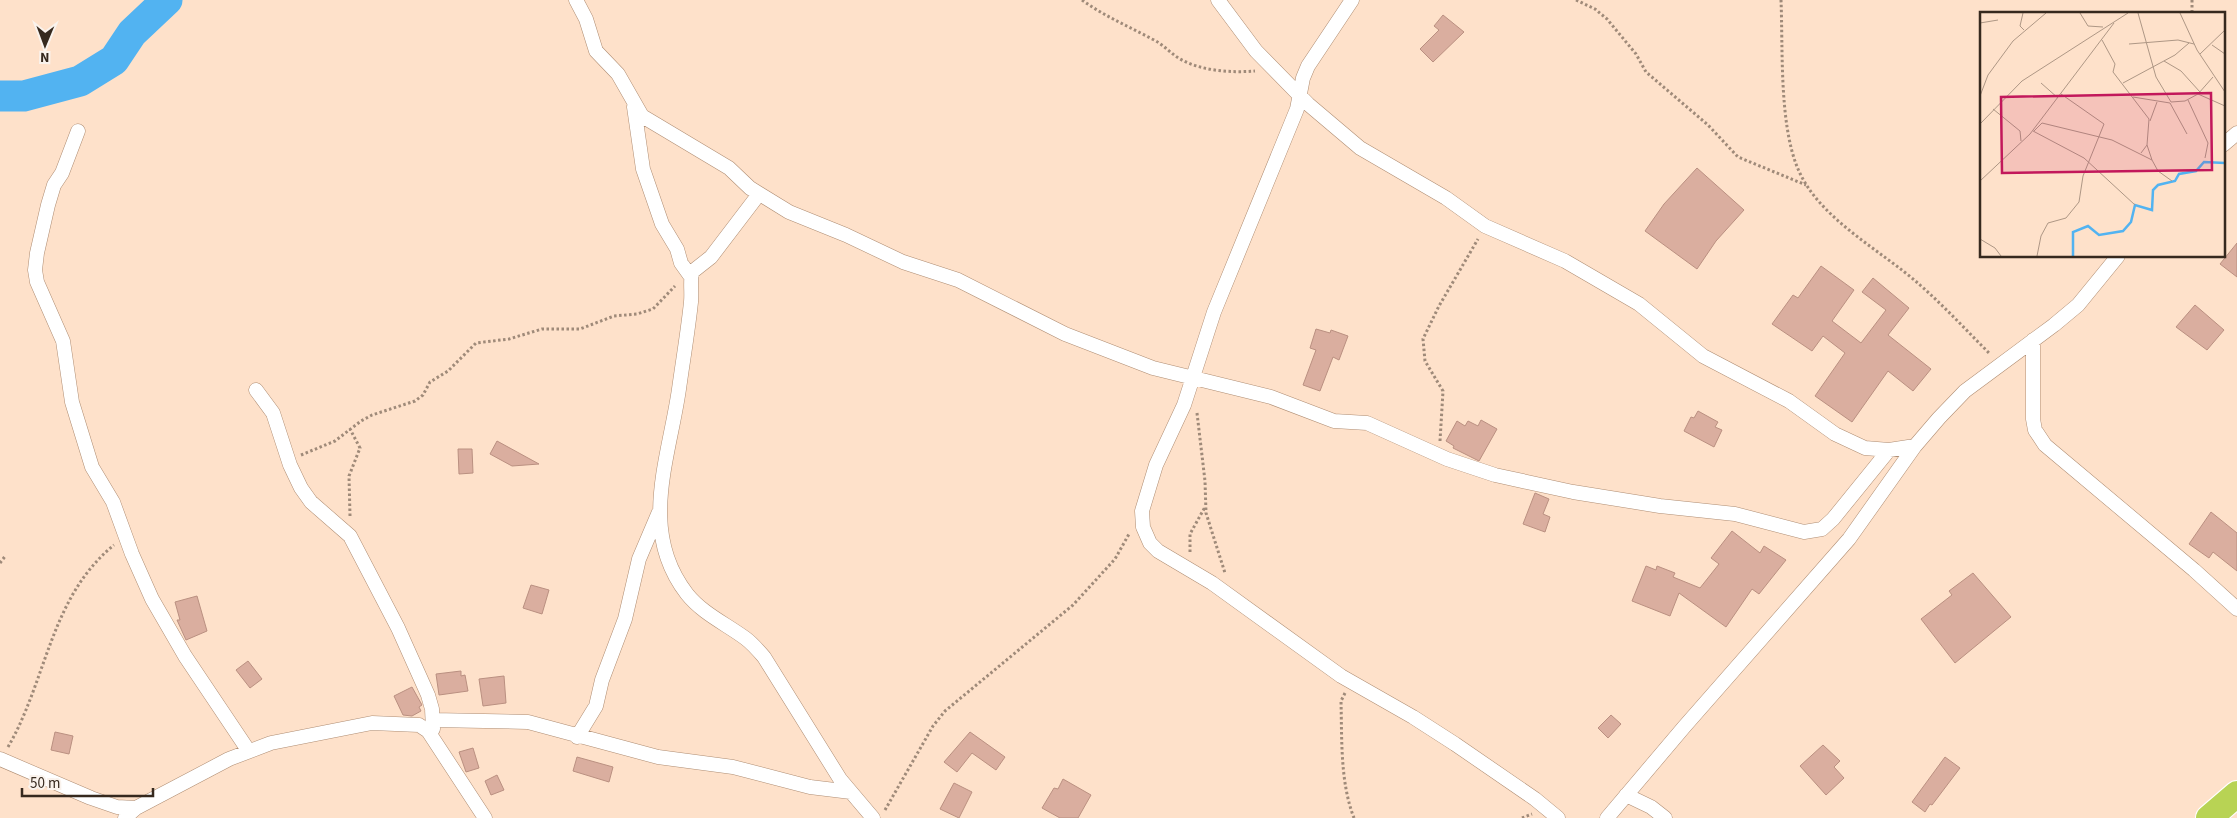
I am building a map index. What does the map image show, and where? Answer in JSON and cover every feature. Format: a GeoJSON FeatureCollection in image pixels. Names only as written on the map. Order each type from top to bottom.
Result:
{"type":"FeatureCollection","features":[{"type":"Feature","properties":{"kind":"highway"},"geometry":{"type":"LineString","coordinates":[[2208,818],[2237,794]]}},
{"type":"Feature","properties":{"kind":"street"},"geometry":{"type":"LineString","coordinates":[[576,0],[586,19],[596,51],[618,74],[634,107],[642,116],[729,168],[759,194],[789,212],[846,235],[904,262],[958,280],[1064,334],[1192,383],[1270,397],[1334,420],[1367,422],[1382,427],[1447,459],[1495,475],[1572,492],[1660,506],[1735,514],[1804,532],[1822,528],[1833,520],[1889,450]]}},
{"type":"Feature","properties":{"kind":"street"},"geometry":{"type":"LineString","coordinates":[[1218,0],[1245,38],[1324,119],[1360,148],[1446,198],[1485,226],[1565,262],[1639,304],[1703,356],[1789,401],[1835,434],[1865,448],[1889,450],[1915,446]]}},
{"type":"Feature","properties":{"kind":"street"},"geometry":{"type":"LineString","coordinates":[[1352,0],[1308,66],[1303,78],[1300,94],[1284,142],[1214,312],[1192,383],[1156,465],[1142,511],[1143,527],[1150,542],[1158,551],[1242,605],[1352,682],[1414,717],[1535,799],[1558,818]]}},
{"type":"Feature","properties":{"kind":"street"},"geometry":{"type":"LineString","coordinates":[[634,107],[643,169],[662,224],[690,275],[691,302],[684,356],[659,500],[661,533],[667,558],[684,588],[697,605],[747,640],[764,657],[840,779],[851,792],[878,816]]}},
{"type":"Feature","properties":{"kind":"street"},"geometry":{"type":"LineString","coordinates":[[78,131],[62,173],[54,185],[35,270],[37,282],[63,341],[72,402],[88,460],[113,502],[152,599],[185,656],[248,750]]}},
{"type":"Feature","properties":{"kind":"street"},"geometry":{"type":"LineString","coordinates":[[2224,144],[2237,133]]}},
{"type":"Feature","properties":{"kind":"street"},"geometry":{"type":"LineString","coordinates":[[690,275],[695,267],[710,257],[759,194]]}},
{"type":"Feature","properties":{"kind":"street"},"geometry":{"type":"LineString","coordinates":[[1607,818],[1850,539],[1915,446],[1965,391],[2078,305],[2116,258]]}},
{"type":"Feature","properties":{"kind":"street"},"geometry":{"type":"LineString","coordinates":[[2033,340],[2033,418],[2035,430],[2045,445],[2194,570],[2237,609]]}},
{"type":"Feature","properties":{"kind":"street"},"geometry":{"type":"LineString","coordinates":[[256,390],[273,413],[288,460],[301,488],[311,502],[350,536],[410,652],[428,695],[433,720],[433,737]]}},
{"type":"Feature","properties":{"kind":"street"},"geometry":{"type":"LineString","coordinates":[[578,737],[596,706],[602,680],[625,619],[640,559],[660,511]]}},
{"type":"Feature","properties":{"kind":"street"},"geometry":{"type":"LineString","coordinates":[[433,720],[515,720],[658,757],[733,768],[810,787],[851,792]]}},
{"type":"Feature","properties":{"kind":"street"},"geometry":{"type":"LineString","coordinates":[[125,818],[136,808],[248,750],[299,737],[372,723],[418,725],[433,737],[485,818]]}},
{"type":"Feature","properties":{"kind":"street"},"geometry":{"type":"LineString","coordinates":[[0,759],[118,807],[136,808]]}},
{"type":"Feature","properties":{"kind":"street"},"geometry":{"type":"LineString","coordinates":[[1626,796],[1652,807],[1665,818]]}},
{"type":"Feature","properties":{"kind":"path"},"geometry":{"type":"LineString","coordinates":[[1082,0],[1109,18],[1159,42],[1180,59],[1193,64],[1229,71],[1276,69]]}},
{"type":"Feature","properties":{"kind":"path"},"geometry":{"type":"LineString","coordinates":[[1576,0],[1608,19],[1636,54],[1646,72],[1708,125],[1738,157],[1806,185]]}},
{"type":"Feature","properties":{"kind":"path"},"geometry":{"type":"LineString","coordinates":[[1781,0],[1788,127],[1797,168],[1806,185],[1859,239],[1919,284],[1999,364]]}},
{"type":"Feature","properties":{"kind":"path"},"geometry":{"type":"LineString","coordinates":[[1447,459],[1438,434],[1444,400],[1443,392],[1425,361],[1423,339],[1439,306],[1485,226]]}},
{"type":"Feature","properties":{"kind":"path"},"geometry":{"type":"LineString","coordinates":[[288,460],[324,447],[372,415],[415,401],[423,395],[430,382],[448,371],[476,343],[509,339],[542,329],[580,329],[614,316],[649,310],[666,298],[690,275]]}},
{"type":"Feature","properties":{"kind":"path"},"geometry":{"type":"LineString","coordinates":[[1192,383],[1200,432],[1205,481],[1205,506],[1219,558],[1227,579],[1242,605]]}},
{"type":"Feature","properties":{"kind":"path"},"geometry":{"type":"LineString","coordinates":[[350,429],[360,448],[349,476],[350,536]]}},
{"type":"Feature","properties":{"kind":"path"},"geometry":{"type":"LineString","coordinates":[[1189,570],[1190,534],[1205,506]]}},
{"type":"Feature","properties":{"kind":"path"},"geometry":{"type":"LineString","coordinates":[[878,816],[933,726],[945,711],[1073,604],[1115,559],[1142,511]]}},
{"type":"Feature","properties":{"kind":"path"},"geometry":{"type":"LineString","coordinates":[[0,759],[23,718],[70,596],[102,555],[126,535]]}},
{"type":"Feature","properties":{"kind":"path"},"geometry":{"type":"LineString","coordinates":[[0,563],[6,555]]}},
{"type":"Feature","properties":{"kind":"path"},"geometry":{"type":"LineString","coordinates":[[1352,682],[1341,701],[1346,790],[1354,818]]}},
{"type":"Feature","properties":{"kind":"building"},"geometry":{"type":"Polygon","coordinates":[[[1443,15],[1464,32],[1433,62],[1420,49],[1439,30],[1434,26],[1443,15]]]}},
{"type":"Feature","properties":{"kind":"building"},"geometry":{"type":"Polygon","coordinates":[[[1697,168],[1744,210],[1716,241],[1697,269],[1645,231],[1664,204],[1697,168]]]}},
{"type":"Feature","properties":{"kind":"building"},"geometry":{"type":"Polygon","coordinates":[[[2237,243],[2237,277],[2220,264],[2237,243]]]}},
{"type":"Feature","properties":{"kind":"building"},"geometry":{"type":"Polygon","coordinates":[[[1821,266],[1854,290],[1832,321],[1861,343],[1886,310],[1862,292],[1873,278],[1909,308],[1888,335],[1931,369],[1913,391],[1888,371],[1852,422],[1815,396],[1845,353],[1823,336],[1812,351],[1772,324],[1793,295],[1798,298],[1821,266]]]}},
{"type":"Feature","properties":{"kind":"building"},"geometry":{"type":"Polygon","coordinates":[[[2195,305],[2224,330],[2207,350],[2176,327],[2195,305]]]}},
{"type":"Feature","properties":{"kind":"building"},"geometry":{"type":"Polygon","coordinates":[[[1316,329],[1330,333],[1331,330],[1348,336],[1339,360],[1333,357],[1320,391],[1303,385],[1316,350],[1310,348],[1316,329]]]}},
{"type":"Feature","properties":{"kind":"building"},"geometry":{"type":"Polygon","coordinates":[[[1698,411],[1718,422],[1715,427],[1722,430],[1714,447],[1684,431],[1691,417],[1694,418],[1698,411]]]}},
{"type":"Feature","properties":{"kind":"building"},"geometry":{"type":"Polygon","coordinates":[[[1481,420],[1497,429],[1479,461],[1453,448],[1454,446],[1446,441],[1457,421],[1465,426],[1468,421],[1478,426],[1481,420]]]}},
{"type":"Feature","properties":{"kind":"building"},"geometry":{"type":"Polygon","coordinates":[[[497,441],[539,464],[512,466],[490,454],[497,441]]]}},
{"type":"Feature","properties":{"kind":"building"},"geometry":{"type":"Polygon","coordinates":[[[458,449],[472,449],[473,473],[459,474],[458,449]]]}},
{"type":"Feature","properties":{"kind":"building"},"geometry":{"type":"Polygon","coordinates":[[[1535,493],[1549,499],[1543,514],[1550,517],[1545,532],[1523,524],[1535,493]]]}},
{"type":"Feature","properties":{"kind":"building"},"geometry":{"type":"Polygon","coordinates":[[[2211,512],[2237,533],[2237,571],[2213,552],[2209,558],[2189,544],[2211,512]]]}},
{"type":"Feature","properties":{"kind":"building"},"geometry":{"type":"Polygon","coordinates":[[[1732,531],[1760,553],[1764,546],[1786,560],[1759,594],[1752,589],[1726,627],[1679,593],[1670,616],[1632,601],[1646,566],[1656,570],[1657,566],[1675,573],[1673,577],[1700,588],[1719,564],[1711,558],[1732,531]]]}},
{"type":"Feature","properties":{"kind":"building"},"geometry":{"type":"Polygon","coordinates":[[[1973,573],[2011,617],[1955,663],[1921,619],[1952,595],[1949,591],[1973,573]]]}},
{"type":"Feature","properties":{"kind":"building"},"geometry":{"type":"Polygon","coordinates":[[[531,585],[549,590],[542,614],[523,608],[531,585]]]}},
{"type":"Feature","properties":{"kind":"building"},"geometry":{"type":"Polygon","coordinates":[[[197,596],[207,631],[186,640],[177,620],[180,620],[175,602],[197,596]]]}},
{"type":"Feature","properties":{"kind":"building"},"geometry":{"type":"Polygon","coordinates":[[[248,661],[262,679],[250,688],[236,670],[248,661]]]}},
{"type":"Feature","properties":{"kind":"building"},"geometry":{"type":"Polygon","coordinates":[[[461,671],[461,676],[465,675],[468,691],[439,695],[436,674],[461,671]]]}},
{"type":"Feature","properties":{"kind":"building"},"geometry":{"type":"Polygon","coordinates":[[[504,676],[506,703],[483,706],[479,679],[504,676]]]}},
{"type":"Feature","properties":{"kind":"building"},"geometry":{"type":"Polygon","coordinates":[[[412,687],[422,705],[419,707],[421,711],[412,716],[403,715],[394,696],[412,687]]]}},
{"type":"Feature","properties":{"kind":"building"},"geometry":{"type":"Polygon","coordinates":[[[1611,715],[1621,724],[1608,738],[1598,728],[1611,715]]]}},
{"type":"Feature","properties":{"kind":"building"},"geometry":{"type":"Polygon","coordinates":[[[55,732],[73,736],[69,754],[51,750],[55,732]]]}},
{"type":"Feature","properties":{"kind":"building"},"geometry":{"type":"Polygon","coordinates":[[[970,732],[1005,757],[996,770],[972,753],[957,772],[944,762],[970,732]]]}},
{"type":"Feature","properties":{"kind":"building"},"geometry":{"type":"Polygon","coordinates":[[[1823,745],[1840,761],[1834,767],[1844,778],[1826,795],[1800,766],[1823,745]]]}},
{"type":"Feature","properties":{"kind":"building"},"geometry":{"type":"Polygon","coordinates":[[[473,748],[479,768],[466,772],[459,752],[473,748]]]}},
{"type":"Feature","properties":{"kind":"building"},"geometry":{"type":"Polygon","coordinates":[[[577,757],[613,767],[609,782],[573,771],[577,757]]]}},
{"type":"Feature","properties":{"kind":"building"},"geometry":{"type":"Polygon","coordinates":[[[1945,757],[1960,768],[1925,812],[1912,802],[1945,757]]]}},
{"type":"Feature","properties":{"kind":"building"},"geometry":{"type":"Polygon","coordinates":[[[497,775],[504,790],[491,795],[485,781],[497,775]]]}},
{"type":"Feature","properties":{"kind":"building"},"geometry":{"type":"Polygon","coordinates":[[[1063,779],[1091,795],[1078,818],[1060,818],[1042,808],[1054,788],[1058,789],[1063,779]]]}},
{"type":"Feature","properties":{"kind":"building"},"geometry":{"type":"Polygon","coordinates":[[[954,783],[972,792],[959,818],[940,809],[954,783]]]}},
{"type":"Feature","properties":{"kind":"waterway"},"geometry":{"type":"LineString","coordinates":[[0,96],[24,96],[80,81],[114,60],[132,33],[167,0]]}}]}
